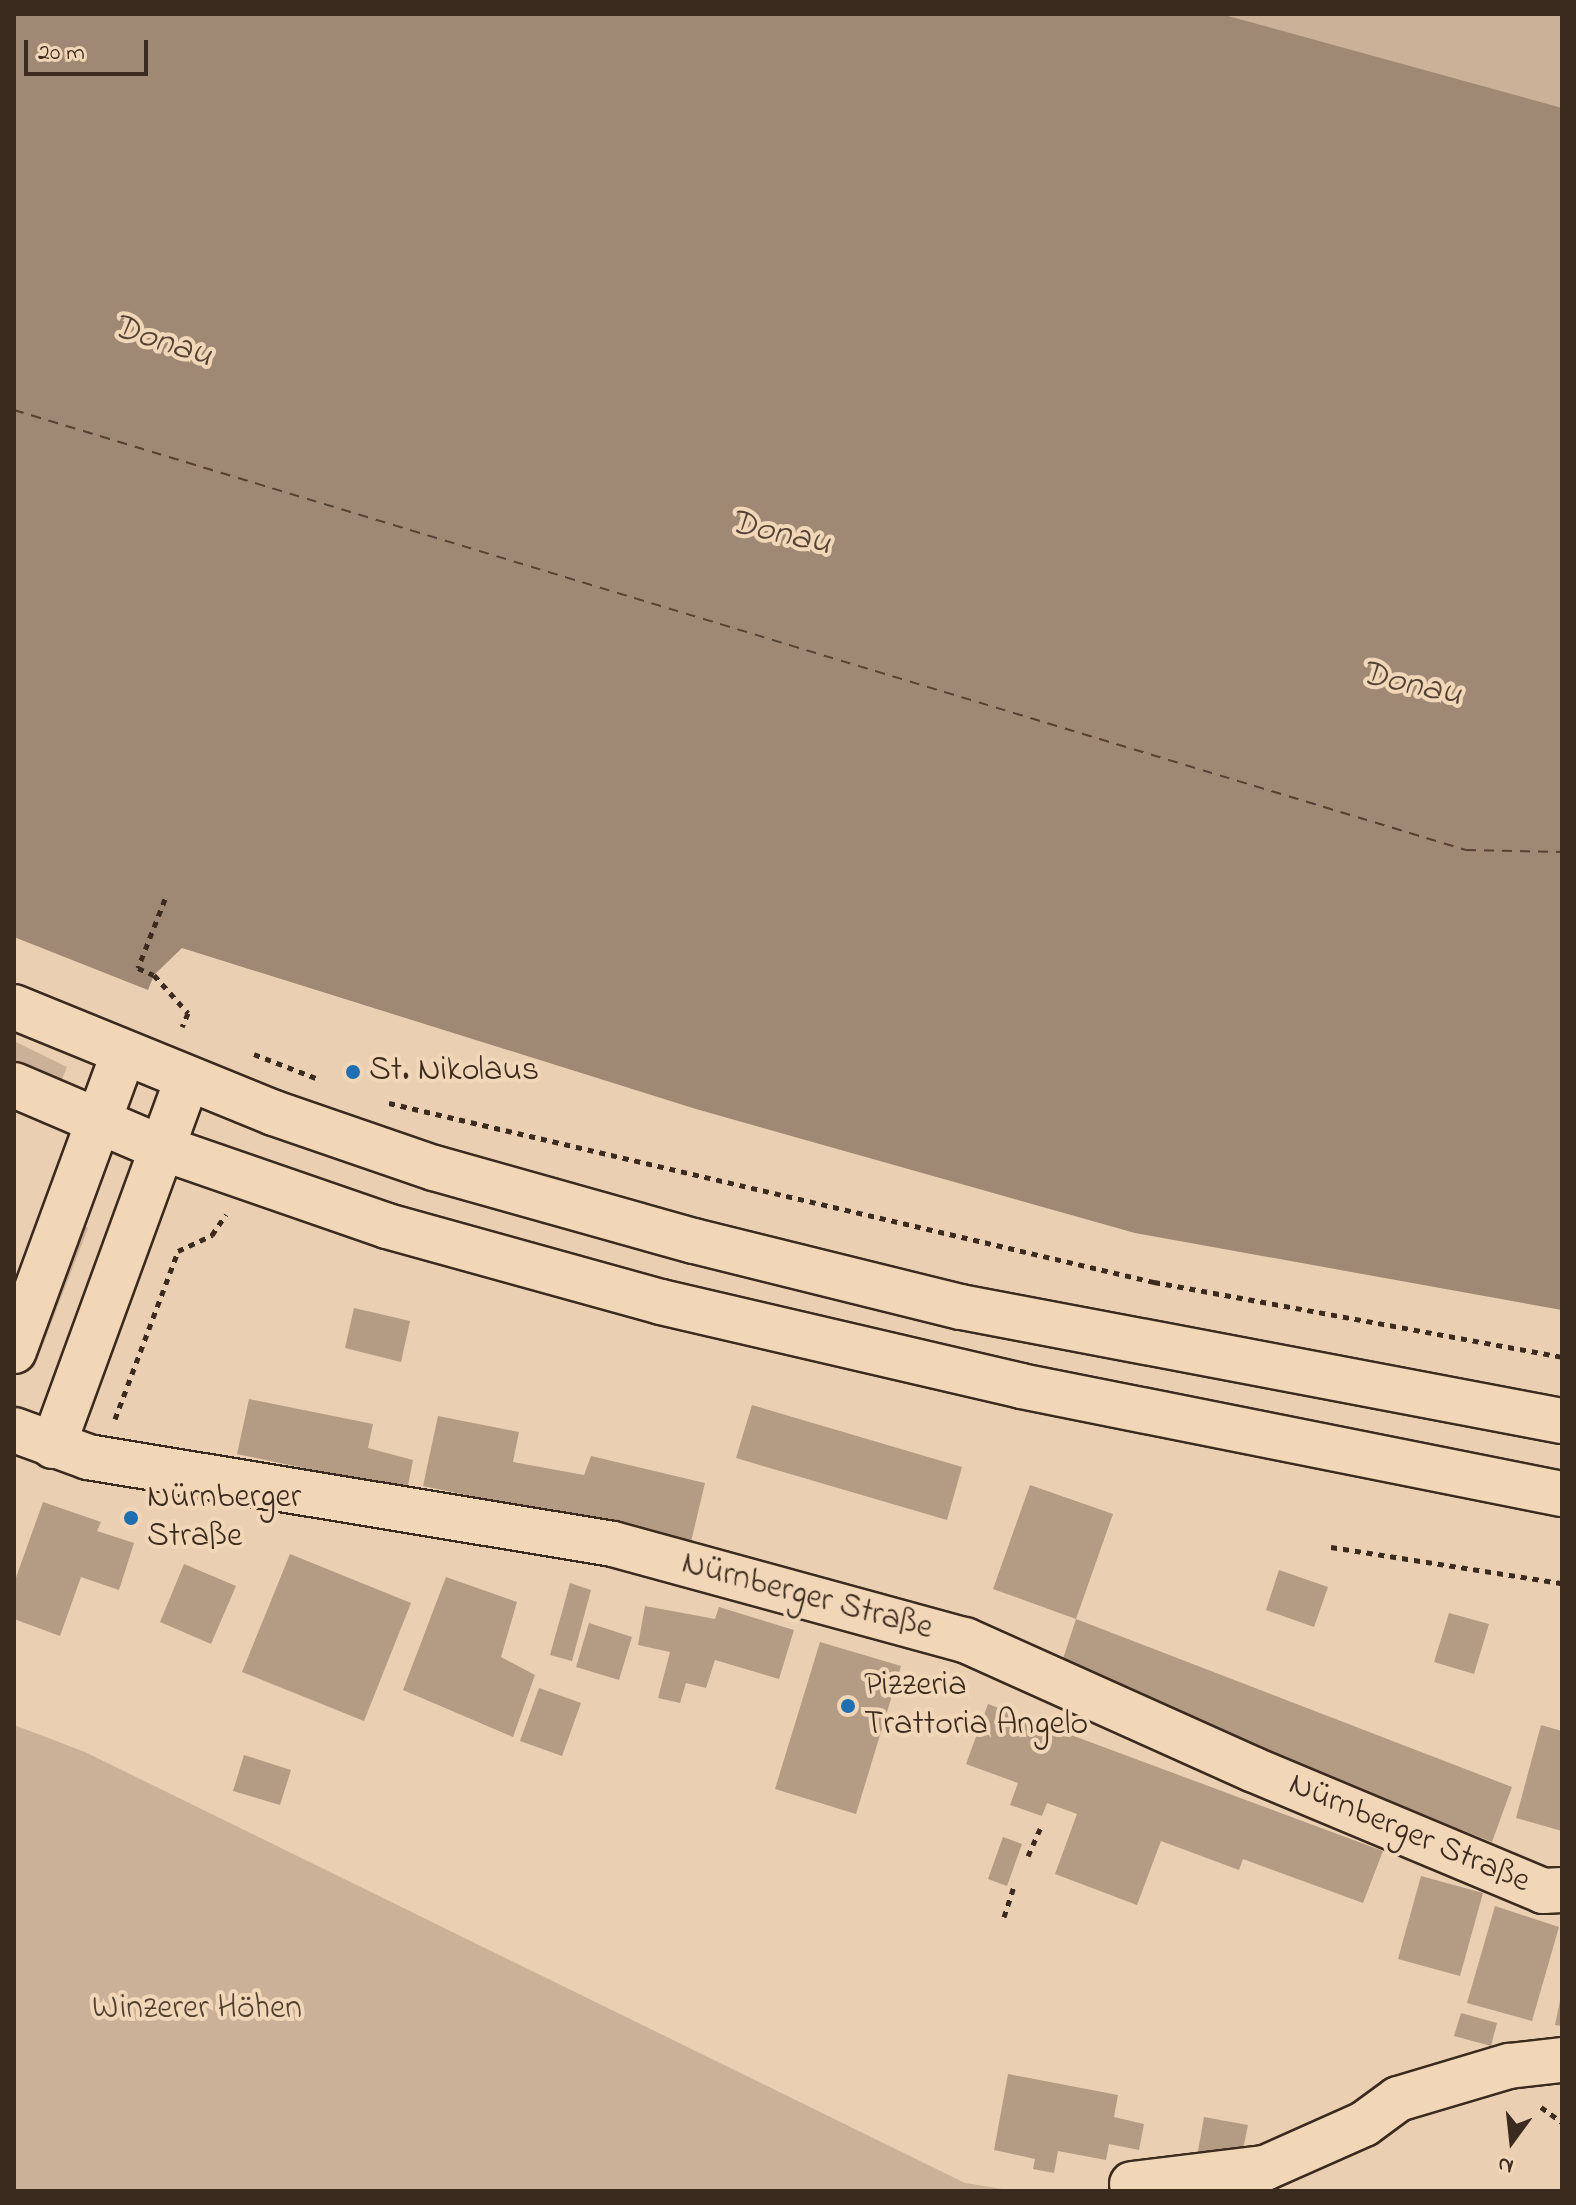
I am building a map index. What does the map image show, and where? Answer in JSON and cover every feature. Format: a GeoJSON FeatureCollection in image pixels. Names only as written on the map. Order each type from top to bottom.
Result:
{"type":"FeatureCollection","features":[{"type":"Feature","properties":{"kind":"main road"},"geometry":{"type":"LineString","coordinates":[[14,1007],[274,1113],[434,1168],[679,1237],[961,1307],[1562,1421]]}},
{"type":"Feature","properties":{"kind":"main road"},"geometry":{"type":"LineString","coordinates":[[14,1351],[123,1054]]}},
{"type":"Feature","properties":{"kind":"main road"},"geometry":{"type":"LineString","coordinates":[[34,1438],[162,1148],[187,1080]]}},
{"type":"Feature","properties":{"kind":"main road"},"geometry":{"type":"LineString","coordinates":[[14,1085],[162,1148],[387,1226],[661,1302],[1021,1386],[1562,1494]]}},
{"type":"Feature","properties":{"kind":"main road","name":"Nürnberger Straße"},"geometry":{"type":"LineString","coordinates":[[34,1438],[88,1457],[613,1544],[965,1640],[1543,1891],[1562,1890]]}},
{"type":"Feature","properties":{"kind":"main road"},"geometry":{"type":"LineString","coordinates":[[1132,2184],[1265,2168],[1364,2124],[1398,2099],[1509,2066],[1562,2060]]}},
{"type":"Feature","properties":{"kind":"path"},"geometry":{"type":"LineString","coordinates":[[165,899],[138,968],[154,975],[188,1013],[182,1027]]}},
{"type":"Feature","properties":{"kind":"path"},"geometry":{"type":"LineString","coordinates":[[274,1113],[292,1069],[331,1084]]}},
{"type":"Feature","properties":{"kind":"path"},"geometry":{"type":"LineString","coordinates":[[384,1102],[1154,1282],[1562,1357]]}},
{"type":"Feature","properties":{"kind":"path"},"geometry":{"type":"LineString","coordinates":[[110,1433],[178,1251],[212,1235],[249,1178]]}},
{"type":"Feature","properties":{"kind":"path"},"geometry":{"type":"LineString","coordinates":[[1331,1547],[1562,1583]]}},
{"type":"Feature","properties":{"kind":"path"},"geometry":{"type":"LineString","coordinates":[[1028,1856],[1040,1829]]}},
{"type":"Feature","properties":{"kind":"path"},"geometry":{"type":"LineString","coordinates":[[1004,1917],[1014,1886]]}},
{"type":"Feature","properties":{"kind":"green space"},"geometry":{"type":"Polygon","coordinates":[[[1221,14],[1562,14],[1562,108],[1546,107],[1221,14]]]}},
{"type":"Feature","properties":{"kind":"green space"},"geometry":{"type":"Polygon","coordinates":[[[14,1041],[67,1067],[58,1089],[14,1068],[14,1041]]]}},
{"type":"Feature","properties":{"kind":"green space"},"geometry":{"type":"Polygon","coordinates":[[[80,1223],[88,1228],[34,1368],[24,1365],[80,1223]]]}},
{"type":"Feature","properties":{"kind":"green space","name":"Winzerer Höhen"},"geometry":{"type":"Polygon","coordinates":[[[14,1725],[85,1752],[965,2183],[1015,2191],[14,2191],[14,1725]]]}},
{"type":"Feature","properties":{"kind":"water","name":"Donau"},"geometry":{"type":"Polygon","coordinates":[[[14,14],[1221,14],[1562,108],[1562,1310],[1135,1233],[696,1109],[182,948],[154,975],[148,990],[14,937],[14,14]]]}},
{"type":"Feature","properties":{"kind":"building"},"geometry":{"type":"Polygon","coordinates":[[[354,1308],[410,1321],[401,1362],[345,1348],[354,1308]]]}},
{"type":"Feature","properties":{"kind":"building"},"geometry":{"type":"Polygon","coordinates":[[[249,1399],[373,1424],[368,1448],[413,1460],[407,1490],[237,1454],[249,1399]]]}},
{"type":"Feature","properties":{"kind":"building"},"geometry":{"type":"Polygon","coordinates":[[[752,1405],[962,1467],[947,1520],[736,1458],[752,1405]]]}},
{"type":"Feature","properties":{"kind":"building"},"geometry":{"type":"Polygon","coordinates":[[[438,1416],[519,1432],[513,1462],[584,1475],[591,1456],[705,1483],[691,1542],[423,1486],[438,1416]]]}},
{"type":"Feature","properties":{"kind":"building"},"geometry":{"type":"Polygon","coordinates":[[[1030,1485],[1113,1514],[1076,1619],[993,1589],[1030,1485]]]}},
{"type":"Feature","properties":{"kind":"building"},"geometry":{"type":"Polygon","coordinates":[[[43,1502],[101,1522],[97,1531],[134,1543],[119,1590],[81,1577],[60,1636],[14,1619],[14,1583],[43,1502]]]}},
{"type":"Feature","properties":{"kind":"building"},"geometry":{"type":"Polygon","coordinates":[[[290,1554],[411,1603],[364,1721],[242,1672],[290,1554]]]}},
{"type":"Feature","properties":{"kind":"building"},"geometry":{"type":"Polygon","coordinates":[[[184,1564],[236,1586],[211,1644],[160,1622],[184,1564]]]}},
{"type":"Feature","properties":{"kind":"building"},"geometry":{"type":"Polygon","coordinates":[[[1279,1570],[1328,1587],[1314,1627],[1266,1610],[1279,1570]]]}},
{"type":"Feature","properties":{"kind":"building"},"geometry":{"type":"Polygon","coordinates":[[[446,1577],[517,1602],[501,1657],[535,1675],[513,1737],[403,1690],[446,1577]]]}},
{"type":"Feature","properties":{"kind":"building"},"geometry":{"type":"Polygon","coordinates":[[[570,1583],[591,1590],[572,1661],[550,1655],[570,1583]]]}},
{"type":"Feature","properties":{"kind":"building"},"geometry":{"type":"Polygon","coordinates":[[[645,1606],[715,1619],[719,1607],[794,1630],[779,1679],[715,1660],[706,1688],[686,1683],[680,1703],[658,1698],[670,1652],[638,1645],[645,1606]]]}},
{"type":"Feature","properties":{"kind":"building"},"geometry":{"type":"Polygon","coordinates":[[[1449,1613],[1489,1624],[1474,1674],[1434,1662],[1449,1613]]]}},
{"type":"Feature","properties":{"kind":"building"},"geometry":{"type":"Polygon","coordinates":[[[1076,1619],[1512,1787],[1492,1842],[1059,1671],[1076,1619]]]}},
{"type":"Feature","properties":{"kind":"building"},"geometry":{"type":"Polygon","coordinates":[[[589,1623],[632,1637],[619,1680],[576,1667],[589,1623]]]}},
{"type":"Feature","properties":{"kind":"building"},"geometry":{"type":"Polygon","coordinates":[[[820,1642],[901,1666],[856,1814],[775,1789],[820,1642]]]}},
{"type":"Feature","properties":{"kind":"building"},"geometry":{"type":"Polygon","coordinates":[[[539,1688],[581,1703],[562,1756],[520,1741],[539,1688]]]}},
{"type":"Feature","properties":{"kind":"building"},"geometry":{"type":"Polygon","coordinates":[[[988,1704],[1383,1851],[1363,1903],[1243,1859],[1239,1870],[1161,1841],[1137,1905],[1055,1874],[1077,1814],[1047,1803],[1042,1816],[1010,1805],[1018,1783],[966,1764],[988,1704]]]}},
{"type":"Feature","properties":{"kind":"building"},"geometry":{"type":"Polygon","coordinates":[[[1541,1725],[1562,1731],[1562,1831],[1516,1818],[1541,1725]]]}},
{"type":"Feature","properties":{"kind":"building"},"geometry":{"type":"Polygon","coordinates":[[[244,1755],[291,1770],[280,1805],[233,1791],[244,1755]]]}},
{"type":"Feature","properties":{"kind":"building"},"geometry":{"type":"Polygon","coordinates":[[[1003,1837],[1022,1844],[1007,1886],[988,1879],[1003,1837]]]}},
{"type":"Feature","properties":{"kind":"building"},"geometry":{"type":"Polygon","coordinates":[[[1421,1876],[1483,1893],[1460,1976],[1398,1959],[1421,1876]]]}},
{"type":"Feature","properties":{"kind":"building"},"geometry":{"type":"Polygon","coordinates":[[[1495,1906],[1559,1927],[1532,2021],[1467,2003],[1495,1906]]]}},
{"type":"Feature","properties":{"kind":"building"},"geometry":{"type":"Polygon","coordinates":[[[1562,1997],[1562,2026],[1555,2025],[1562,1997]]]}},
{"type":"Feature","properties":{"kind":"building"},"geometry":{"type":"Polygon","coordinates":[[[1461,2013],[1497,2023],[1491,2046],[1454,2036],[1461,2013]]]}},
{"type":"Feature","properties":{"kind":"building"},"geometry":{"type":"Polygon","coordinates":[[[1008,2074],[1118,2095],[1114,2117],[1144,2124],[1139,2150],[1109,2144],[1106,2160],[1058,2151],[1054,2173],[1033,2169],[1035,2159],[994,2150],[1008,2074]]]}},
{"type":"Feature","properties":{"kind":"building"},"geometry":{"type":"Polygon","coordinates":[[[1204,2117],[1248,2125],[1241,2159],[1198,2151],[1204,2117]]]}},
{"type":"Feature","properties":{"kind":"ferry route"},"geometry":{"type":"LineString","coordinates":[[14,410],[1466,850],[1562,852]]}},
{"type":"Feature","properties":{"kind":"place","name":"St. Nikolaus"},"geometry":{"type":"Point","coordinates":[353,1072]}},
{"type":"Feature","properties":{"kind":"place","name":"Nürnberger Straße"},"geometry":{"type":"Point","coordinates":[131,1518]}},
{"type":"Feature","properties":{"kind":"place","name":"Pizzeria Trattoria Angelo"},"geometry":{"type":"Point","coordinates":[848,1706]}}]}
